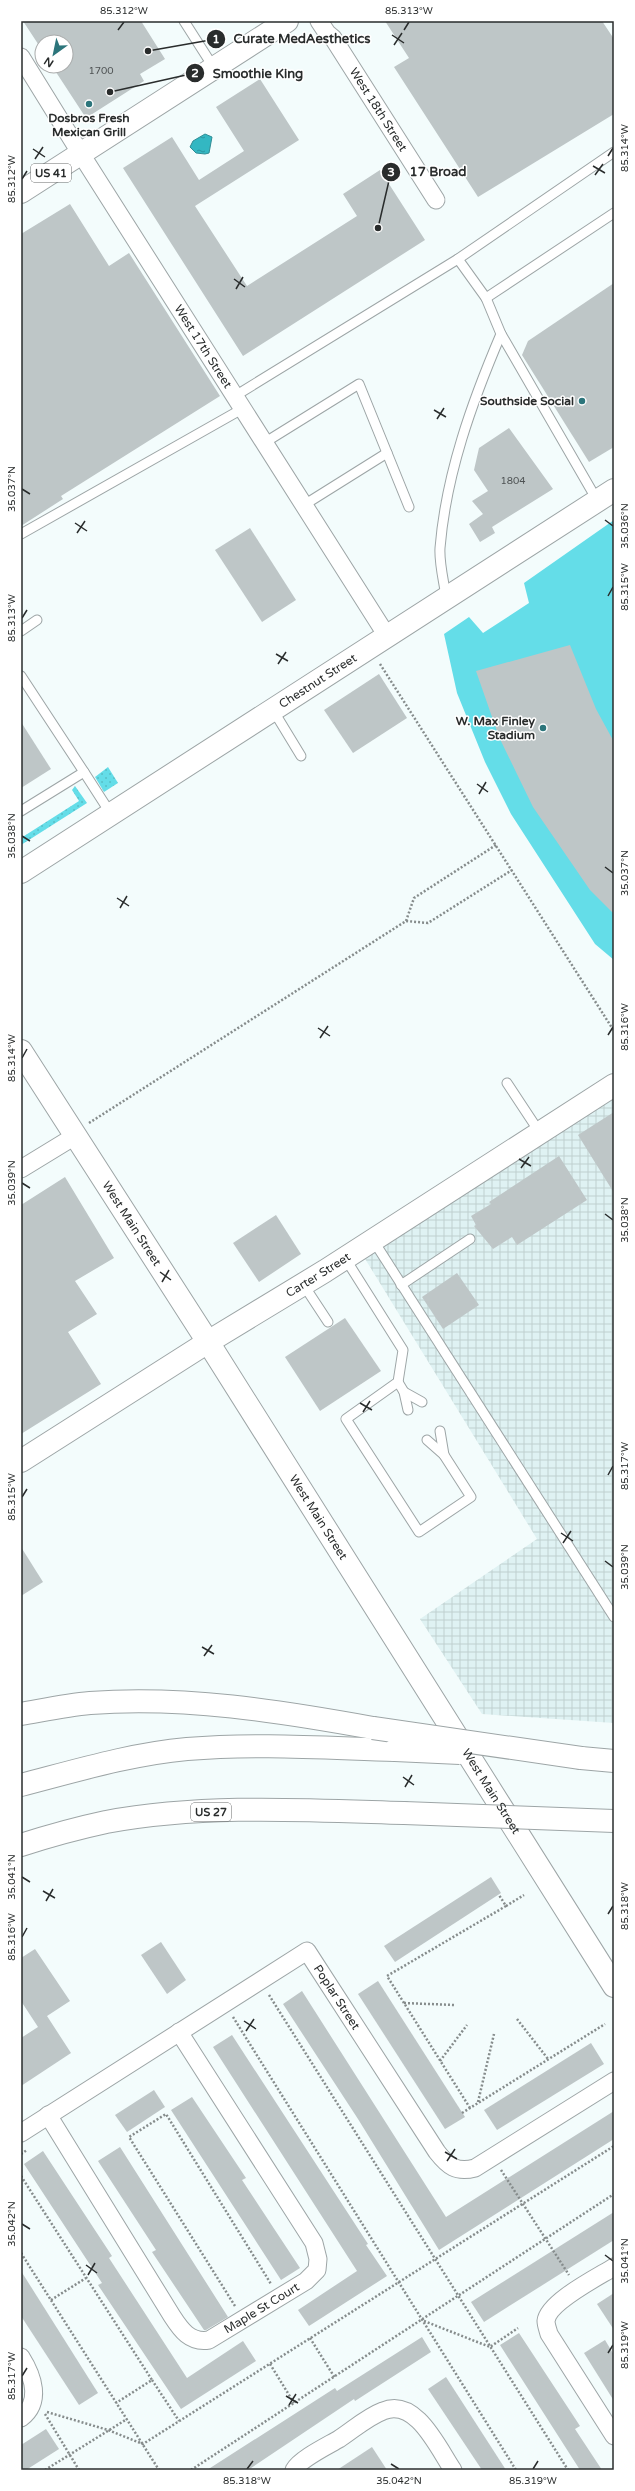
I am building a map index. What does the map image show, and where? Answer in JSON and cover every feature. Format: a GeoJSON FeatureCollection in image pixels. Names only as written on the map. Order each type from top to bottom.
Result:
{"type":"FeatureCollection","features":[{"type":"Feature","properties":{"kind":"main road","name":"US 41"},"geometry":{"type":"LineString","coordinates":[[21,192],[287,21]]}},
{"type":"Feature","properties":{"kind":"main road","name":"Chestnut Street"},"geometry":{"type":"LineString","coordinates":[[21,872],[606,495]]}},
{"type":"Feature","properties":{"kind":"main road","name":"West Main Street"},"geometry":{"type":"LineString","coordinates":[[21,1051],[208,1342],[614,1986]]}},
{"type":"Feature","properties":{"kind":"main road","name":"Carter Street"},"geometry":{"type":"LineString","coordinates":[[21,1461],[208,1342],[345,1258],[614,1086]]}},
{"type":"Feature","properties":{"kind":"main road"},"geometry":{"type":"LineString","coordinates":[[21,1714],[89,1703],[164,1701],[215,1704],[581,1758]]}},
{"type":"Feature","properties":{"kind":"main road"},"geometry":{"type":"LineString","coordinates":[[21,1785],[105,1764],[186,1749],[232,1747],[395,1750],[581,1758],[614,1761]]}},
{"type":"Feature","properties":{"kind":"main road","name":"US 27"},"geometry":{"type":"LineString","coordinates":[[21,1845],[106,1822],[231,1810],[294,1809],[614,1821]]}},
{"type":"Feature","properties":{"kind":"street","name":"West 18th Street"},"geometry":{"type":"LineString","coordinates":[[319,21],[327,33],[333,38],[436,200]]}},
{"type":"Feature","properties":{"kind":"street","name":"West 17th Street"},"geometry":{"type":"LineString","coordinates":[[21,57],[80,154],[304,505],[378,642]]}},
{"type":"Feature","properties":{"kind":"street"},"geometry":{"type":"LineString","coordinates":[[21,1169],[74,1134]]}},
{"type":"Feature","properties":{"kind":"street","name":"Poplar Street"},"geometry":{"type":"LineString","coordinates":[[21,2133],[307,1951],[436,2152],[448,2166],[463,2171],[475,2168],[614,2081]]}},
{"type":"Feature","properties":{"kind":"street","name":"Maple St Court"},"geometry":{"type":"LineString","coordinates":[[48,2115],[183,2332],[193,2339],[209,2340],[306,2281],[317,2270],[318,2259],[314,2243],[179,2032]]}},
{"type":"Feature","properties":{"kind":"street"},"geometry":{"type":"LineString","coordinates":[[614,2267],[552,2309],[546,2321],[548,2334],[614,2436]]}},
{"type":"Feature","properties":{"kind":"street"},"geometry":{"type":"LineString","coordinates":[[21,2357],[28,2369],[34,2387],[33,2403],[21,2418]]}},
{"type":"Feature","properties":{"kind":"street"},"geometry":{"type":"LineString","coordinates":[[294,2470],[296,2466],[313,2454],[383,2411],[401,2409],[418,2418],[453,2470]]}},
{"type":"Feature","properties":{"kind":"lane"},"geometry":{"type":"LineString","coordinates":[[184,21],[214,68]]}},
{"type":"Feature","properties":{"kind":"lane"},"geometry":{"type":"LineString","coordinates":[[21,534],[239,402],[458,259],[614,152]]}},
{"type":"Feature","properties":{"kind":"lane"},"geometry":{"type":"LineString","coordinates":[[486,298],[614,213]]}},
{"type":"Feature","properties":{"kind":"lane"},"geometry":{"type":"LineString","coordinates":[[458,259],[486,298],[501,334],[606,495]]}},
{"type":"Feature","properties":{"kind":"lane"},"geometry":{"type":"LineString","coordinates":[[446,598],[440,550],[453,472],[477,390],[501,334]]}},
{"type":"Feature","properties":{"kind":"lane"},"geometry":{"type":"LineString","coordinates":[[264,443],[359,384],[409,507]]}},
{"type":"Feature","properties":{"kind":"lane"},"geometry":{"type":"LineString","coordinates":[[304,505],[387,453]]}},
{"type":"Feature","properties":{"kind":"lane"},"geometry":{"type":"LineString","coordinates":[[21,631],[38,620]]}},
{"type":"Feature","properties":{"kind":"lane"},"geometry":{"type":"LineString","coordinates":[[21,676],[111,814]]}},
{"type":"Feature","properties":{"kind":"lane"},"geometry":{"type":"LineString","coordinates":[[273,710],[301,756]]}},
{"type":"Feature","properties":{"kind":"lane"},"geometry":{"type":"LineString","coordinates":[[21,811],[84,772]]}},
{"type":"Feature","properties":{"kind":"lane"},"geometry":{"type":"LineString","coordinates":[[508,1083],[540,1133]]}},
{"type":"Feature","properties":{"kind":"lane"},"geometry":{"type":"LineString","coordinates":[[401,1285],[470,1239]]}},
{"type":"Feature","properties":{"kind":"lane"},"geometry":{"type":"LineString","coordinates":[[373,1240],[614,1617]]}},
{"type":"Feature","properties":{"kind":"lane"},"geometry":{"type":"LineString","coordinates":[[345,1258],[402,1350],[398,1382],[404,1392],[408,1410]]}},
{"type":"Feature","properties":{"kind":"lane"},"geometry":{"type":"LineString","coordinates":[[303,1284],[328,1322]]}},
{"type":"Feature","properties":{"kind":"lane"},"geometry":{"type":"LineString","coordinates":[[398,1382],[346,1419],[419,1532],[471,1497],[444,1455],[427,1440]]}},
{"type":"Feature","properties":{"kind":"lane"},"geometry":{"type":"LineString","coordinates":[[404,1392],[422,1402]]}},
{"type":"Feature","properties":{"kind":"lane"},"geometry":{"type":"LineString","coordinates":[[440,1431],[444,1455]]}},
{"type":"Feature","properties":{"kind":"path"},"geometry":{"type":"LineString","coordinates":[[378,642],[496,845],[614,1031]]}},
{"type":"Feature","properties":{"kind":"path"},"geometry":{"type":"LineString","coordinates":[[406,921],[414,898],[496,845]]}},
{"type":"Feature","properties":{"kind":"path"},"geometry":{"type":"LineString","coordinates":[[74,1134],[406,921],[428,923],[512,870]]}},
{"type":"Feature","properties":{"kind":"path"},"geometry":{"type":"LineString","coordinates":[[499,1895],[506,1906]]}},
{"type":"Feature","properties":{"kind":"path"},"geometry":{"type":"LineString","coordinates":[[470,2108],[387,1976],[524,1895]]}},
{"type":"Feature","properties":{"kind":"path"},"geometry":{"type":"LineString","coordinates":[[260,1981],[434,2260],[568,2470]]}},
{"type":"Feature","properties":{"kind":"path"},"geometry":{"type":"LineString","coordinates":[[225,2003],[516,2470]]}},
{"type":"Feature","properties":{"kind":"path"},"geometry":{"type":"LineString","coordinates":[[404,2003],[454,2005]]}},
{"type":"Feature","properties":{"kind":"path"},"geometry":{"type":"LineString","coordinates":[[517,2020],[548,2059]]}},
{"type":"Feature","properties":{"kind":"path"},"geometry":{"type":"LineString","coordinates":[[462,2112],[604,2024]]}},
{"type":"Feature","properties":{"kind":"path"},"geometry":{"type":"LineString","coordinates":[[440,2061],[467,2026]]}},
{"type":"Feature","properties":{"kind":"path"},"geometry":{"type":"LineString","coordinates":[[478,2103],[494,2034]]}},
{"type":"Feature","properties":{"kind":"path"},"geometry":{"type":"LineString","coordinates":[[237,2308],[129,2137],[166,2114],[279,2297]]}},
{"type":"Feature","properties":{"kind":"path"},"geometry":{"type":"LineString","coordinates":[[143,2444],[614,2146]]}},
{"type":"Feature","properties":{"kind":"path"},"geometry":{"type":"LineString","coordinates":[[493,2157],[578,2290]]}},
{"type":"Feature","properties":{"kind":"path"},"geometry":{"type":"LineString","coordinates":[[21,2176],[178,2421]]}},
{"type":"Feature","properties":{"kind":"path"},"geometry":{"type":"LineString","coordinates":[[191,2470],[335,2378],[614,2194]]}},
{"type":"Feature","properties":{"kind":"path"},"geometry":{"type":"LineString","coordinates":[[21,2253],[158,2470]]}},
{"type":"Feature","properties":{"kind":"path"},"geometry":{"type":"LineString","coordinates":[[51,2300],[86,2278]]}},
{"type":"Feature","properties":{"kind":"path"},"geometry":{"type":"LineString","coordinates":[[423,2320],[490,2347]]}},
{"type":"Feature","properties":{"kind":"path"},"geometry":{"type":"LineString","coordinates":[[490,2347],[518,2328]]}},
{"type":"Feature","properties":{"kind":"path"},"geometry":{"type":"LineString","coordinates":[[310,2338],[335,2378]]}},
{"type":"Feature","properties":{"kind":"path"},"geometry":{"type":"LineString","coordinates":[[270,2364],[294,2403]]}},
{"type":"Feature","properties":{"kind":"path"},"geometry":{"type":"LineString","coordinates":[[116,2403],[152,2380]]}},
{"type":"Feature","properties":{"kind":"path"},"geometry":{"type":"LineString","coordinates":[[79,2470],[43,2410],[108,2430],[143,2444]]}},
{"type":"Feature","properties":{"kind":"path"},"geometry":{"type":"LineString","coordinates":[[45,2470],[127,2419]]}},
{"type":"Feature","properties":{"kind":"shaded area","name":"W. Max Finley Stadium"},"geometry":{"type":"Polygon","coordinates":[[[614,520],[614,960],[595,944],[511,814],[485,762],[457,693],[444,634],[469,617],[483,633],[529,603],[524,583],[614,520]]]}},
{"type":"Feature","properties":{"kind":"shaded area"},"geometry":{"type":"Polygon","coordinates":[[[108,767],[118,783],[104,792],[95,777],[108,767]]]}},
{"type":"Feature","properties":{"kind":"shaded area"},"geometry":{"type":"Polygon","coordinates":[[[75,786],[87,803],[21,845],[21,838],[79,801],[72,790],[75,786]]]}},
{"type":"Feature","properties":{"kind":"shaded area"},"geometry":{"type":"Polygon","coordinates":[[[614,1085],[614,1723],[482,1714],[420,1619],[537,1539],[359,1249],[614,1085]]]}},
{"type":"Feature","properties":{"kind":"water"},"geometry":{"type":"Polygon","coordinates":[[[205,134],[212,137],[209,153],[196,153],[190,147],[193,141],[205,134]]]}},
{"type":"Feature","properties":{"kind":"building"},"geometry":{"type":"Polygon","coordinates":[[[23,21],[141,21],[165,59],[140,74],[144,81],[86,118],[57,74],[74,74],[74,34],[34,34],[34,38],[23,21]]]}},
{"type":"Feature","properties":{"kind":"building"},"geometry":{"type":"Polygon","coordinates":[[[385,21],[602,21],[614,39],[614,114],[478,197],[394,67],[409,58],[385,21]]]}},
{"type":"Feature","properties":{"kind":"building"},"geometry":{"type":"Polygon","coordinates":[[[260,79],[299,140],[195,206],[247,286],[357,216],[343,194],[380,170],[425,240],[243,356],[123,168],[172,137],[199,180],[244,151],[216,107],[260,79]]]}},
{"type":"Feature","properties":{"kind":"building"},"geometry":{"type":"Polygon","coordinates":[[[70,204],[109,266],[129,253],[220,396],[61,496],[63,499],[21,526],[21,234],[70,204]]]}},
{"type":"Feature","properties":{"kind":"building","name":"Southside Social"},"geometry":{"type":"Polygon","coordinates":[[[614,283],[614,447],[589,462],[522,355],[528,341],[614,283]]]}},
{"type":"Feature","properties":{"kind":"building"},"geometry":{"type":"Polygon","coordinates":[[[509,428],[553,489],[492,527],[495,533],[480,542],[469,524],[483,514],[472,501],[488,491],[474,470],[479,448],[509,428]]]}},
{"type":"Feature","properties":{"kind":"building"},"geometry":{"type":"Polygon","coordinates":[[[250,528],[296,600],[262,622],[215,550],[250,528]]]}},
{"type":"Feature","properties":{"kind":"building"},"geometry":{"type":"Polygon","coordinates":[[[570,645],[596,709],[614,742],[614,914],[590,890],[533,807],[499,737],[476,671],[570,645]]]}},
{"type":"Feature","properties":{"kind":"building"},"geometry":{"type":"Polygon","coordinates":[[[379,674],[407,718],[353,753],[324,710],[379,674]]]}},
{"type":"Feature","properties":{"kind":"building"},"geometry":{"type":"Polygon","coordinates":[[[21,722],[51,769],[21,788],[21,722]]]}},
{"type":"Feature","properties":{"kind":"building"},"geometry":{"type":"Polygon","coordinates":[[[614,1112],[614,1193],[578,1135],[614,1112]]]}},
{"type":"Feature","properties":{"kind":"building"},"geometry":{"type":"Polygon","coordinates":[[[559,1156],[587,1200],[517,1245],[512,1237],[493,1249],[474,1226],[476,1225],[471,1216],[491,1204],[489,1202],[559,1156]]]}},
{"type":"Feature","properties":{"kind":"building"},"geometry":{"type":"Polygon","coordinates":[[[65,1177],[114,1258],[75,1281],[97,1314],[68,1332],[101,1384],[21,1434],[21,1205],[65,1177]]]}},
{"type":"Feature","properties":{"kind":"building"},"geometry":{"type":"Polygon","coordinates":[[[276,1215],[301,1254],[259,1282],[233,1243],[276,1215]]]}},
{"type":"Feature","properties":{"kind":"building"},"geometry":{"type":"Polygon","coordinates":[[[457,1273],[479,1305],[443,1329],[422,1297],[457,1273]]]}},
{"type":"Feature","properties":{"kind":"building"},"geometry":{"type":"Polygon","coordinates":[[[345,1318],[381,1371],[320,1411],[285,1357],[345,1318]]]}},
{"type":"Feature","properties":{"kind":"building"},"geometry":{"type":"Polygon","coordinates":[[[21,1547],[43,1582],[21,1596],[21,1547]]]}},
{"type":"Feature","properties":{"kind":"building"},"geometry":{"type":"Polygon","coordinates":[[[491,1877],[501,1893],[395,1962],[384,1946],[491,1877]]]}},
{"type":"Feature","properties":{"kind":"building"},"geometry":{"type":"Polygon","coordinates":[[[161,1942],[186,1980],[167,1994],[141,1955],[161,1942]]]}},
{"type":"Feature","properties":{"kind":"building"},"geometry":{"type":"Polygon","coordinates":[[[35,1949],[70,2001],[47,2016],[71,2053],[21,2086],[21,2038],[38,2027],[21,2001],[21,1958],[35,1949]]]}},
{"type":"Feature","properties":{"kind":"building"},"geometry":{"type":"Polygon","coordinates":[[[378,1981],[465,2117],[445,2129],[358,1994],[378,1981]]]}},
{"type":"Feature","properties":{"kind":"building"},"geometry":{"type":"Polygon","coordinates":[[[302,1991],[446,2217],[614,2111],[614,2139],[439,2250],[358,2119],[283,2004],[302,1991]]]}},
{"type":"Feature","properties":{"kind":"building"},"geometry":{"type":"Polygon","coordinates":[[[232,2035],[368,2244],[366,2245],[387,2276],[309,2326],[298,2310],[357,2271],[213,2047],[232,2035]]]}},
{"type":"Feature","properties":{"kind":"building"},"geometry":{"type":"Polygon","coordinates":[[[591,2043],[604,2064],[497,2130],[484,2110],[591,2043]]]}},
{"type":"Feature","properties":{"kind":"building"},"geometry":{"type":"Polygon","coordinates":[[[154,2090],[165,2107],[127,2132],[115,2115],[154,2090]]]}},
{"type":"Feature","properties":{"kind":"building"},"geometry":{"type":"Polygon","coordinates":[[[192,2097],[246,2178],[242,2180],[300,2268],[281,2280],[171,2110],[192,2097]]]}},
{"type":"Feature","properties":{"kind":"building"},"geometry":{"type":"Polygon","coordinates":[[[120,2147],[228,2317],[206,2330],[204,2330],[152,2252],[156,2250],[98,2161],[120,2147]]]}},
{"type":"Feature","properties":{"kind":"building"},"geometry":{"type":"Polygon","coordinates":[[[43,2151],[112,2256],[109,2258],[187,2378],[243,2341],[256,2361],[181,2409],[98,2285],[102,2283],[24,2164],[43,2151]]]}},
{"type":"Feature","properties":{"kind":"building"},"geometry":{"type":"Polygon","coordinates":[[[614,2212],[614,2240],[484,2322],[471,2302],[614,2212]]]}},
{"type":"Feature","properties":{"kind":"building"},"geometry":{"type":"Polygon","coordinates":[[[21,2271],[98,2393],[79,2405],[21,2316],[21,2271]]]}},
{"type":"Feature","properties":{"kind":"building"},"geometry":{"type":"Polygon","coordinates":[[[614,2293],[614,2330],[597,2304],[614,2293]]]}},
{"type":"Feature","properties":{"kind":"building"},"geometry":{"type":"Polygon","coordinates":[[[519,2333],[580,2426],[575,2429],[602,2470],[580,2470],[500,2345],[519,2333]]]}},
{"type":"Feature","properties":{"kind":"building"},"geometry":{"type":"Polygon","coordinates":[[[422,2337],[431,2352],[355,2401],[354,2399],[248,2470],[207,2470],[335,2388],[337,2391],[422,2337]]]}},
{"type":"Feature","properties":{"kind":"building"},"geometry":{"type":"Polygon","coordinates":[[[605,2340],[614,2355],[614,2401],[584,2353],[605,2340]]]}},
{"type":"Feature","properties":{"kind":"building"},"geometry":{"type":"Polygon","coordinates":[[[446,2377],[506,2470],[482,2470],[428,2389],[446,2377]]]}},
{"type":"Feature","properties":{"kind":"building"},"geometry":{"type":"Polygon","coordinates":[[[46,2429],[59,2449],[26,2470],[21,2470],[21,2445],[46,2429]]]}},
{"type":"Feature","properties":{"kind":"building"},"geometry":{"type":"Polygon","coordinates":[[[372,2447],[387,2470],[337,2470],[372,2447]]]}},
{"type":"Feature","properties":{"kind":"place","name":"Curate MedAesthetics"},"geometry":{"type":"Point","coordinates":[148,51]}},
{"type":"Feature","properties":{"kind":"place","name":"Smoothie King"},"geometry":{"type":"Point","coordinates":[110,92]}},
{"type":"Feature","properties":{"kind":"place","name":"Dosbros Fresh Mexican Grill"},"geometry":{"type":"Point","coordinates":[89,104]}},
{"type":"Feature","properties":{"kind":"place","name":"17 Broad"},"geometry":{"type":"Point","coordinates":[378,228]}},
{"type":"Feature","properties":{"kind":"place","name":"Southside Social"},"geometry":{"type":"Point","coordinates":[582,401]}},
{"type":"Feature","properties":{"kind":"place","name":"W. Max Finley Stadium"},"geometry":{"type":"Point","coordinates":[543,728]}}]}
